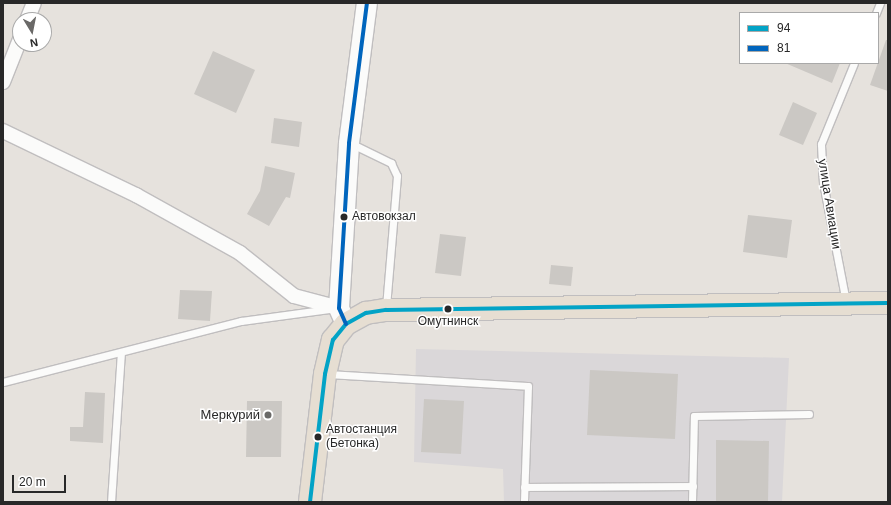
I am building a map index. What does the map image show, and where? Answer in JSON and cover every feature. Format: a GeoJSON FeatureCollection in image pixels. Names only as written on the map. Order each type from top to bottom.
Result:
{"type":"FeatureCollection","features":[{"type":"Feature","properties":{"kind":"highway"},"geometry":{"type":"LineString","coordinates":[[308,499],[325,374],[333,340],[343,316],[386,310],[888,303]]}},
{"type":"Feature","properties":{"kind":"main road"},"geometry":{"type":"LineString","coordinates":[[343,316],[349,143],[368,3]]}},
{"type":"Feature","properties":{"kind":"street"},"geometry":{"type":"LineString","coordinates":[[3,82],[15,52]]}},
{"type":"Feature","properties":{"kind":"street"},"geometry":{"type":"LineString","coordinates":[[3,131],[136,195],[234,249],[294,296],[343,316]]}},
{"type":"Feature","properties":{"kind":"lane","name":"улица Авиации"},"geometry":{"type":"LineString","coordinates":[[846,303],[823,183],[821,144],[854,64]]}},
{"type":"Feature","properties":{"kind":"lane"},"geometry":{"type":"LineString","coordinates":[[349,143],[391,163],[397,176],[386,310]]}},
{"type":"Feature","properties":{"kind":"lane"},"geometry":{"type":"LineString","coordinates":[[3,382],[241,321],[343,316]]}},
{"type":"Feature","properties":{"kind":"lane"},"geometry":{"type":"LineString","coordinates":[[110,502],[121,352]]}},
{"type":"Feature","properties":{"kind":"lane"},"geometry":{"type":"LineString","coordinates":[[325,374],[528,386],[524,502]]}},
{"type":"Feature","properties":{"kind":"lane"},"geometry":{"type":"LineString","coordinates":[[692,502],[694,416],[808,414]]}},
{"type":"Feature","properties":{"kind":"lane"},"geometry":{"type":"LineString","coordinates":[[524,487],[692,486]]}},
{"type":"Feature","properties":{"kind":"shaded area"},"geometry":{"type":"Polygon","coordinates":[[[416,349],[789,358],[782,502],[504,502],[503,469],[414,462],[416,349]]]}},
{"type":"Feature","properties":{"kind":"building"},"geometry":{"type":"Polygon","coordinates":[[[886,40],[888,40],[888,91],[870,85],[877,64],[879,64],[879,60],[886,40]]]}},
{"type":"Feature","properties":{"kind":"building"},"geometry":{"type":"Polygon","coordinates":[[[213,51],[255,70],[236,113],[194,94],[213,51]]]}},
{"type":"Feature","properties":{"kind":"building"},"geometry":{"type":"Polygon","coordinates":[[[787,64],[840,64],[832,83],[787,64]]]}},
{"type":"Feature","properties":{"kind":"building"},"geometry":{"type":"Polygon","coordinates":[[[793,102],[817,113],[803,145],[779,135],[793,102]]]}},
{"type":"Feature","properties":{"kind":"building"},"geometry":{"type":"Polygon","coordinates":[[[274,118],[302,122],[299,147],[271,143],[274,118]]]}},
{"type":"Feature","properties":{"kind":"building"},"geometry":{"type":"Polygon","coordinates":[[[265,166],[295,173],[290,198],[286,197],[269,226],[247,214],[260,191],[265,166]]]}},
{"type":"Feature","properties":{"kind":"building"},"geometry":{"type":"Polygon","coordinates":[[[748,215],[792,220],[787,258],[743,252],[748,215]]]}},
{"type":"Feature","properties":{"kind":"building"},"geometry":{"type":"Polygon","coordinates":[[[440,234],[466,237],[461,276],[435,273],[440,234]]]}},
{"type":"Feature","properties":{"kind":"building"},"geometry":{"type":"Polygon","coordinates":[[[551,265],[573,267],[571,286],[549,284],[551,265]]]}},
{"type":"Feature","properties":{"kind":"building"},"geometry":{"type":"Polygon","coordinates":[[[180,290],[212,291],[210,321],[178,319],[180,290]]]}},
{"type":"Feature","properties":{"kind":"building"},"geometry":{"type":"Polygon","coordinates":[[[590,370],[678,374],[675,439],[587,435],[590,370]]]}},
{"type":"Feature","properties":{"kind":"building"},"geometry":{"type":"Polygon","coordinates":[[[85,392],[105,393],[103,443],[70,441],[70,427],[83,427],[85,392]]]}},
{"type":"Feature","properties":{"kind":"building"},"geometry":{"type":"Polygon","coordinates":[[[424,399],[464,401],[461,454],[421,452],[424,399]]]}},
{"type":"Feature","properties":{"kind":"building"},"geometry":{"type":"Polygon","coordinates":[[[247,401],[282,401],[281,457],[246,457],[247,401]]]}},
{"type":"Feature","properties":{"kind":"building"},"geometry":{"type":"Polygon","coordinates":[[[716,440],[769,441],[768,502],[716,502],[716,440]]]}},
{"type":"Feature","properties":{"kind":"transit line","name":"81"},"geometry":{"type":"LineString","coordinates":[[346,324],[339,308],[349,143],[367,3]]}},
{"type":"Feature","properties":{"kind":"transit line","name":"94"},"geometry":{"type":"LineString","coordinates":[[310,502],[325,374],[333,340],[346,324],[366,313],[386,310],[888,303]]}},
{"type":"Feature","properties":{"kind":"place","name":"Автовокзал"},"geometry":{"type":"Point","coordinates":[344,217]}},
{"type":"Feature","properties":{"kind":"place","name":"Омутнинск"},"geometry":{"type":"Point","coordinates":[448,309]}},
{"type":"Feature","properties":{"kind":"place","name":"Меркурий"},"geometry":{"type":"Point","coordinates":[268,415]}},
{"type":"Feature","properties":{"kind":"place","name":"Автостанция (Бетонка)"},"geometry":{"type":"Point","coordinates":[318,437]}}]}
